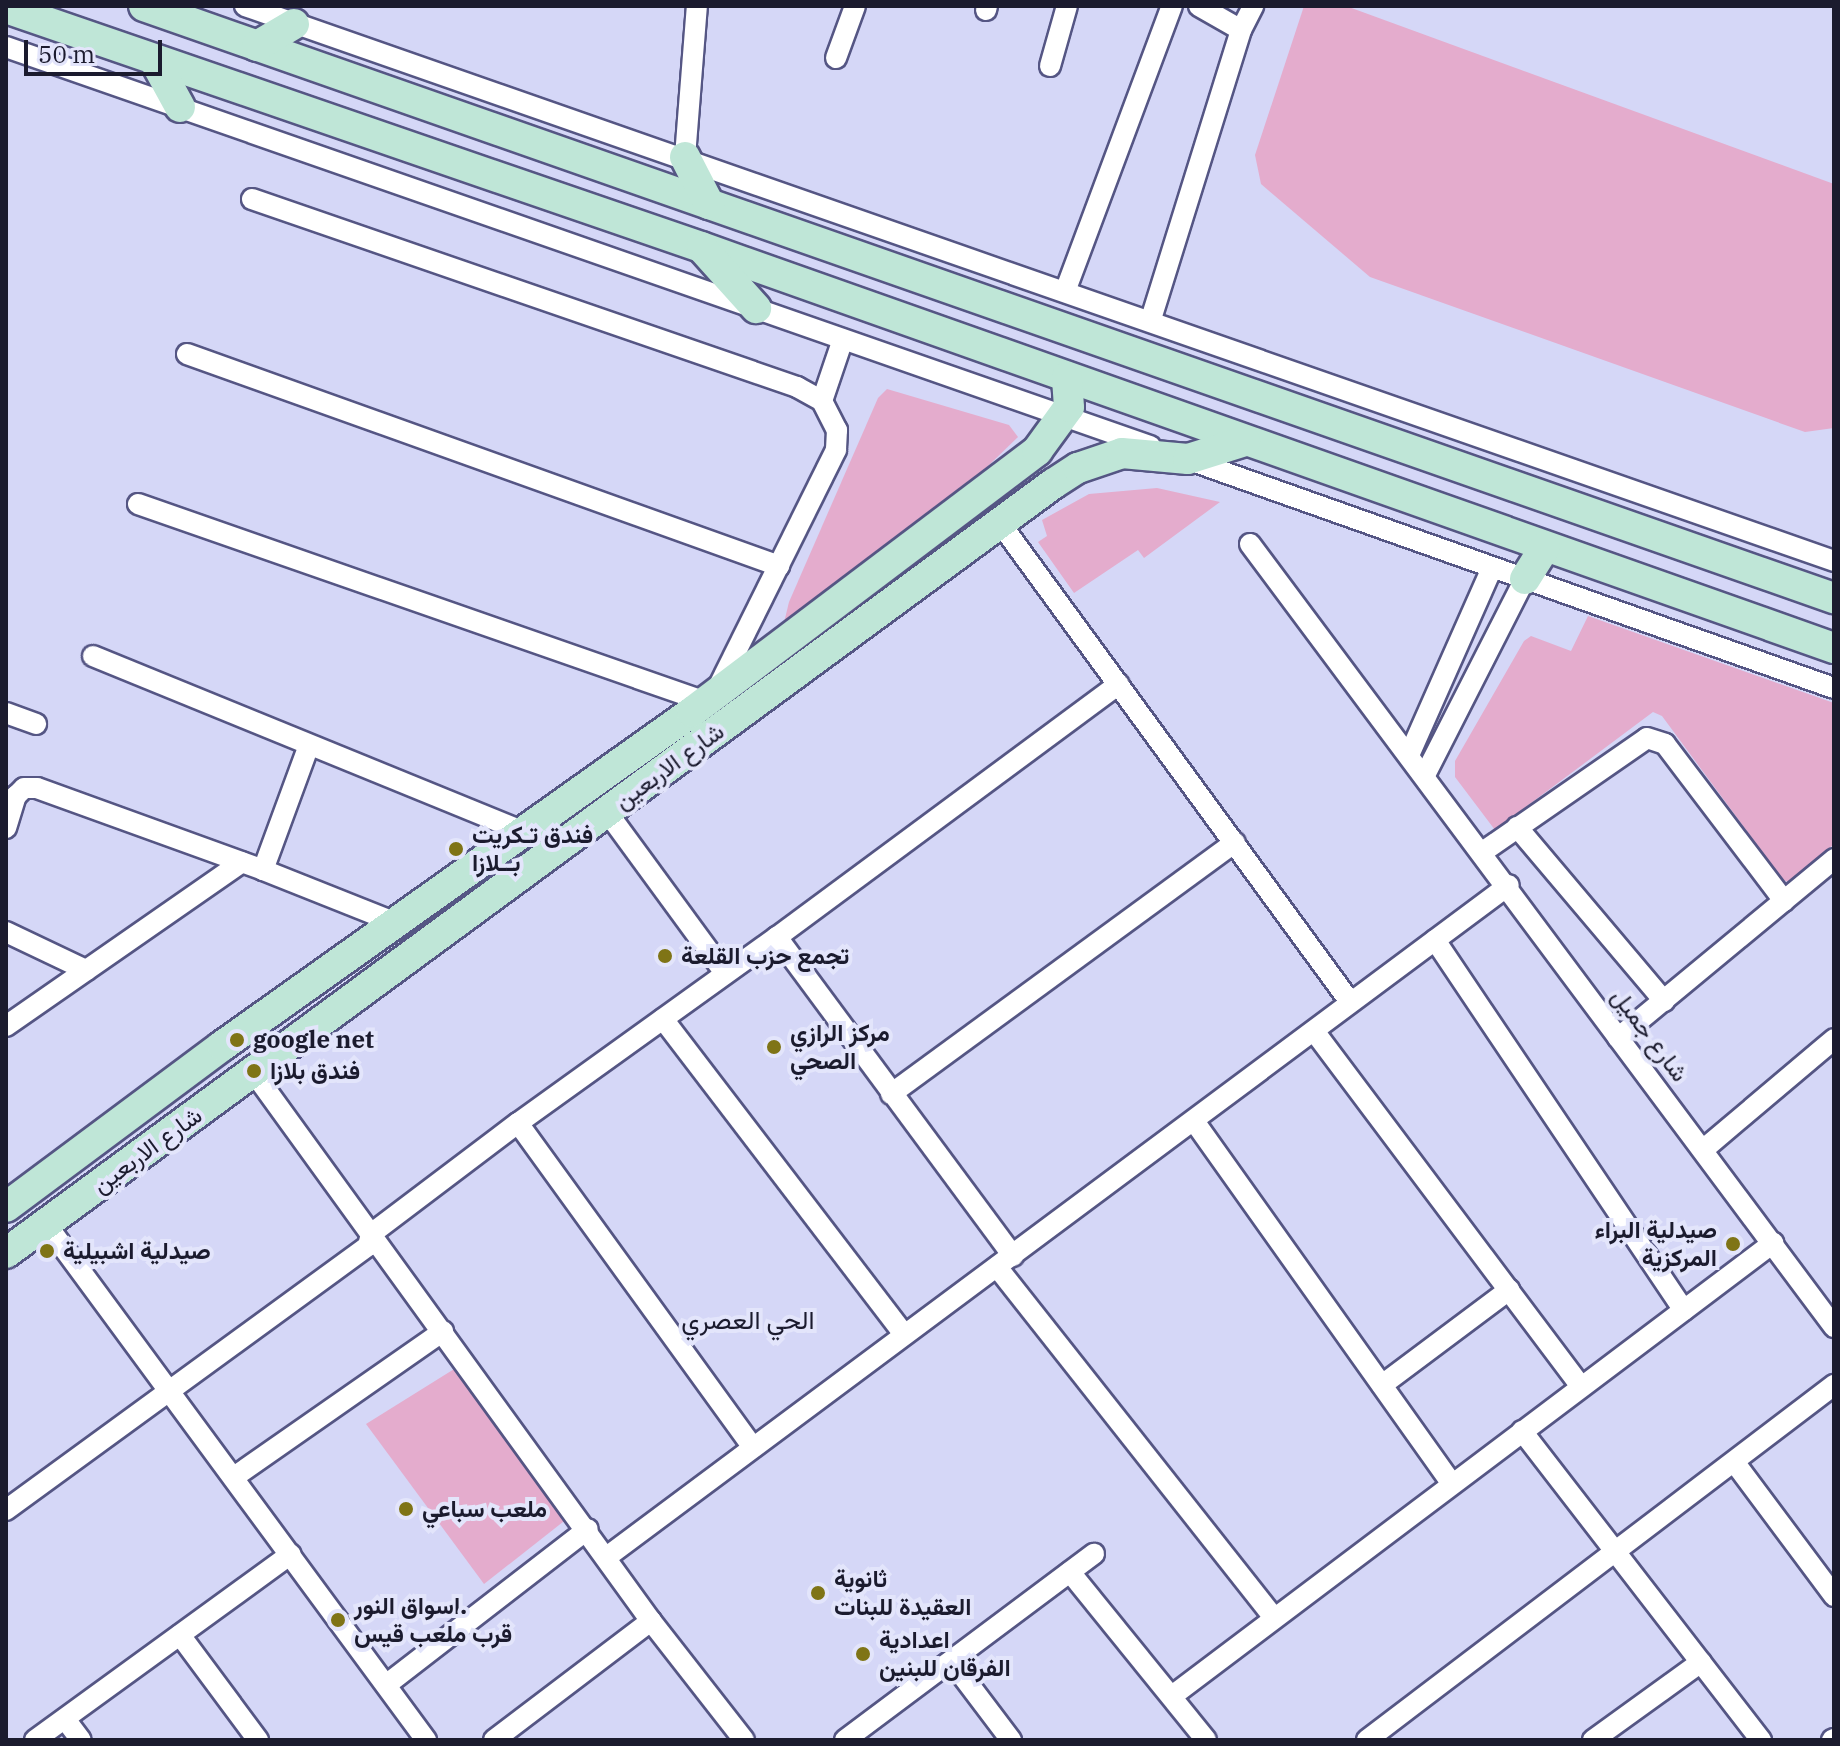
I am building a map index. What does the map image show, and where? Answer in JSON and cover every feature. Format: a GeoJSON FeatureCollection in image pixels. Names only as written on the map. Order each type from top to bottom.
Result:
{"type":"FeatureCollection","features":[{"type":"Feature","properties":{"kind":"main road"},"geometry":{"type":"LineString","coordinates":[[144,6],[1829,594]]}},
{"type":"Feature","properties":{"kind":"main road"},"geometry":{"type":"LineString","coordinates":[[6,8],[156,63],[701,247],[1834,648]]}},
{"type":"Feature","properties":{"kind":"main road"},"geometry":{"type":"LineString","coordinates":[[257,46],[294,24]]}},
{"type":"Feature","properties":{"kind":"main road"},"geometry":{"type":"LineString","coordinates":[[156,63],[180,107]]}},
{"type":"Feature","properties":{"kind":"main road"},"geometry":{"type":"LineString","coordinates":[[685,157],[709,204]]}},
{"type":"Feature","properties":{"kind":"main road"},"geometry":{"type":"LineString","coordinates":[[701,247],[756,308]]}},
{"type":"Feature","properties":{"kind":"main road"},"geometry":{"type":"LineString","coordinates":[[1064,417],[1069,407],[1067,377]]}},
{"type":"Feature","properties":{"kind":"main road","name":"شارع الاربعين"},"geometry":{"type":"LineString","coordinates":[[6,1207],[522,831],[705,703],[1037,451],[1064,417]]}},
{"type":"Feature","properties":{"kind":"main road","name":"شارع الاربعين"},"geometry":{"type":"LineString","coordinates":[[6,1253],[1078,468],[1099,459],[1140,453],[1188,459],[1245,441]]}},
{"type":"Feature","properties":{"kind":"main road"},"geometry":{"type":"LineString","coordinates":[[1525,579],[1545,547]]}},
{"type":"Feature","properties":{"kind":"main road"},"geometry":{"type":"LineString","coordinates":[[705,703],[709,738]]}},
{"type":"Feature","properties":{"kind":"street"},"geometry":{"type":"LineString","coordinates":[[245,6],[1066,289],[1834,561]]}},
{"type":"Feature","properties":{"kind":"street"},"geometry":{"type":"LineString","coordinates":[[685,157],[697,6]]}},
{"type":"Feature","properties":{"kind":"street"},"geometry":{"type":"LineString","coordinates":[[836,58],[855,6]]}},
{"type":"Feature","properties":{"kind":"street"},"geometry":{"type":"LineString","coordinates":[[1050,66],[1067,6]]}},
{"type":"Feature","properties":{"kind":"street"},"geometry":{"type":"LineString","coordinates":[[1066,289],[1172,6]]}},
{"type":"Feature","properties":{"kind":"street"},"geometry":{"type":"LineString","coordinates":[[1199,6],[1241,30]]}},
{"type":"Feature","properties":{"kind":"street"},"geometry":{"type":"LineString","coordinates":[[1151,319],[1241,30],[1253,6]]}},
{"type":"Feature","properties":{"kind":"street"},"geometry":{"type":"LineString","coordinates":[[6,47],[1834,688]]}},
{"type":"Feature","properties":{"kind":"street"},"geometry":{"type":"LineString","coordinates":[[138,504],[705,703],[779,566],[838,440],[822,401],[797,387],[252,199]]}},
{"type":"Feature","properties":{"kind":"street"},"geometry":{"type":"LineString","coordinates":[[822,401],[843,339]]}},
{"type":"Feature","properties":{"kind":"street"},"geometry":{"type":"LineString","coordinates":[[187,354],[779,566]]}},
{"type":"Feature","properties":{"kind":"street"},"geometry":{"type":"LineString","coordinates":[[1000,523],[1350,1002]]}},
{"type":"Feature","properties":{"kind":"street","name":"شارع جميل"},"geometry":{"type":"LineString","coordinates":[[1250,544],[1484,851],[1618,1038],[1704,1149],[1834,1327]]}},
{"type":"Feature","properties":{"kind":"street"},"geometry":{"type":"LineString","coordinates":[[1410,753],[1492,568]]}},
{"type":"Feature","properties":{"kind":"street"},"geometry":{"type":"LineString","coordinates":[[1425,775],[1525,579]]}},
{"type":"Feature","properties":{"kind":"street"},"geometry":{"type":"LineString","coordinates":[[93,656],[522,831]]}},
{"type":"Feature","properties":{"kind":"street"},"geometry":{"type":"LineString","coordinates":[[6,1510],[368,1246],[371,1234],[518,1123],[777,937],[1119,684]]}},
{"type":"Feature","properties":{"kind":"street"},"geometry":{"type":"LineString","coordinates":[[6,713],[36,724]]}},
{"type":"Feature","properties":{"kind":"street"},"geometry":{"type":"LineString","coordinates":[[1484,851],[1647,738],[1665,744],[1784,901]]}},
{"type":"Feature","properties":{"kind":"street"},"geometry":{"type":"LineString","coordinates":[[263,870],[309,745]]}},
{"type":"Feature","properties":{"kind":"street"},"geometry":{"type":"LineString","coordinates":[[6,828],[16,796],[24,788],[37,788],[242,862],[396,923]]}},
{"type":"Feature","properties":{"kind":"street"},"geometry":{"type":"LineString","coordinates":[[607,812],[725,973]]}},
{"type":"Feature","properties":{"kind":"street"},"geometry":{"type":"LineString","coordinates":[[1517,827],[1664,1001]]}},
{"type":"Feature","properties":{"kind":"street"},"geometry":{"type":"LineString","coordinates":[[891,1094],[1235,842]]}},
{"type":"Feature","properties":{"kind":"street"},"geometry":{"type":"LineString","coordinates":[[1618,1038],[1834,859]]}},
{"type":"Feature","properties":{"kind":"street"},"geometry":{"type":"LineString","coordinates":[[6,1026],[242,862]]}},
{"type":"Feature","properties":{"kind":"street"},"geometry":{"type":"LineString","coordinates":[[608,1556],[1509,885]]}},
{"type":"Feature","properties":{"kind":"street"},"geometry":{"type":"LineString","coordinates":[[6,932],[86,970]]}},
{"type":"Feature","properties":{"kind":"street"},"geometry":{"type":"LineString","coordinates":[[777,937],[891,1094],[1005,1262],[1273,1617]]}},
{"type":"Feature","properties":{"kind":"street"},"geometry":{"type":"LineString","coordinates":[[1435,940],[1684,1310]]}},
{"type":"Feature","properties":{"kind":"street"},"geometry":{"type":"LineString","coordinates":[[663,1019],[904,1334]]}},
{"type":"Feature","properties":{"kind":"street"},"geometry":{"type":"LineString","coordinates":[[1314,1031],[1581,1386]]}},
{"type":"Feature","properties":{"kind":"street"},"geometry":{"type":"LineString","coordinates":[[1704,1149],[1832,1044]]}},
{"type":"Feature","properties":{"kind":"street"},"geometry":{"type":"LineString","coordinates":[[254,1073],[608,1556],[651,1621],[744,1740]]}},
{"type":"Feature","properties":{"kind":"street"},"geometry":{"type":"LineString","coordinates":[[1194,1121],[1451,1483]]}},
{"type":"Feature","properties":{"kind":"street"},"geometry":{"type":"LineString","coordinates":[[518,1123],[752,1446]]}},
{"type":"Feature","properties":{"kind":"street"},"geometry":{"type":"LineString","coordinates":[[46,1224],[172,1391],[426,1740]]}},
{"type":"Feature","properties":{"kind":"street"},"geometry":{"type":"LineString","coordinates":[[1172,1696],[1773,1243]]}},
{"type":"Feature","properties":{"kind":"street"},"geometry":{"type":"LineString","coordinates":[[1382,1385],[1509,1290]]}},
{"type":"Feature","properties":{"kind":"street"},"geometry":{"type":"LineString","coordinates":[[234,1477],[443,1331]]}},
{"type":"Feature","properties":{"kind":"street"},"geometry":{"type":"LineString","coordinates":[[1367,1740],[1834,1385]]}},
{"type":"Feature","properties":{"kind":"street"},"geometry":{"type":"LineString","coordinates":[[1522,1431],[1761,1740]]}},
{"type":"Feature","properties":{"kind":"street"},"geometry":{"type":"LineString","coordinates":[[1735,1463],[1834,1596]]}},
{"type":"Feature","properties":{"kind":"street"},"geometry":{"type":"LineString","coordinates":[[386,1685],[588,1529]]}},
{"type":"Feature","properties":{"kind":"street"},"geometry":{"type":"LineString","coordinates":[[35,1740],[291,1554]]}},
{"type":"Feature","properties":{"kind":"street"},"geometry":{"type":"LineString","coordinates":[[845,1740],[1094,1554]]}},
{"type":"Feature","properties":{"kind":"street"},"geometry":{"type":"LineString","coordinates":[[1070,1572],[1206,1740]]}},
{"type":"Feature","properties":{"kind":"street"},"geometry":{"type":"LineString","coordinates":[[494,1740],[651,1621]]}},
{"type":"Feature","properties":{"kind":"street"},"geometry":{"type":"LineString","coordinates":[[180,1635],[258,1740]]}},
{"type":"Feature","properties":{"kind":"street"},"geometry":{"type":"LineString","coordinates":[[952,1662],[1011,1740]]}},
{"type":"Feature","properties":{"kind":"street"},"geometry":{"type":"LineString","coordinates":[[1593,1740],[1701,1662]]}},
{"type":"Feature","properties":{"kind":"street"},"geometry":{"type":"LineString","coordinates":[[65,1719],[81,1740]]}},
{"type":"Feature","properties":{"kind":"shaded area"},"geometry":{"type":"Polygon","coordinates":[[[1304,6],[1346,6],[1834,184],[1834,428],[1805,432],[1370,277],[1261,184],[1255,155],[1304,6]]]}},
{"type":"Feature","properties":{"kind":"shaded area"},"geometry":{"type":"Polygon","coordinates":[[[887,389],[1009,425],[1018,437],[955,498],[781,635],[789,602],[878,398],[887,389]]]}},
{"type":"Feature","properties":{"kind":"shaded area"},"geometry":{"type":"Polygon","coordinates":[[[1157,488],[1220,502],[1144,558],[1138,550],[1074,593],[1038,542],[1047,536],[1042,520],[1089,494],[1157,488]]]}},
{"type":"Feature","properties":{"kind":"shaded area"},"geometry":{"type":"Polygon","coordinates":[[[1588,616],[1834,703],[1834,844],[1791,883],[1783,880],[1662,716],[1653,712],[1495,830],[1455,777],[1455,761],[1524,641],[1531,636],[1571,651],[1588,616]]]}},
{"type":"Feature","properties":{"kind":"shaded area"},"geometry":{"type":"Polygon","coordinates":[[[459,1366],[568,1518],[484,1584],[366,1424],[459,1366]]]}},
{"type":"Feature","properties":{"kind":"place","name":"فندق تـكريت بــلازا"},"geometry":{"type":"Point","coordinates":[456,849]}},
{"type":"Feature","properties":{"kind":"place","name":"تجمع حزب القلعة"},"geometry":{"type":"Point","coordinates":[665,956]}},
{"type":"Feature","properties":{"kind":"place","name":"google net"},"geometry":{"type":"Point","coordinates":[237,1040]}},
{"type":"Feature","properties":{"kind":"place","name":"مركز الرازي الصحي"},"geometry":{"type":"Point","coordinates":[774,1047]}},
{"type":"Feature","properties":{"kind":"place","name":"فندق بلازا"},"geometry":{"type":"Point","coordinates":[254,1071]}},
{"type":"Feature","properties":{"kind":"place","name":"صيدلية البراء المركزية"},"geometry":{"type":"Point","coordinates":[1733,1244]}},
{"type":"Feature","properties":{"kind":"place","name":"صيدلية اشبيلية"},"geometry":{"type":"Point","coordinates":[47,1251]}},
{"type":"Feature","properties":{"kind":"place","name":"ملعب سباعي"},"geometry":{"type":"Point","coordinates":[406,1509]}},
{"type":"Feature","properties":{"kind":"place","name":"ثانوية العقيدة للبنات"},"geometry":{"type":"Point","coordinates":[818,1593]}},
{"type":"Feature","properties":{"kind":"place","name":"اسواق النور. قرب ملعب قيس"},"geometry":{"type":"Point","coordinates":[338,1620]}},
{"type":"Feature","properties":{"kind":"place","name":"اعدادية الفرقان للبنين"},"geometry":{"type":"Point","coordinates":[863,1654]}},
{"type":"Feature","properties":{"kind":"district","name":"الحي العصري"},"geometry":{"type":"Point","coordinates":[748,1320]}}]}
